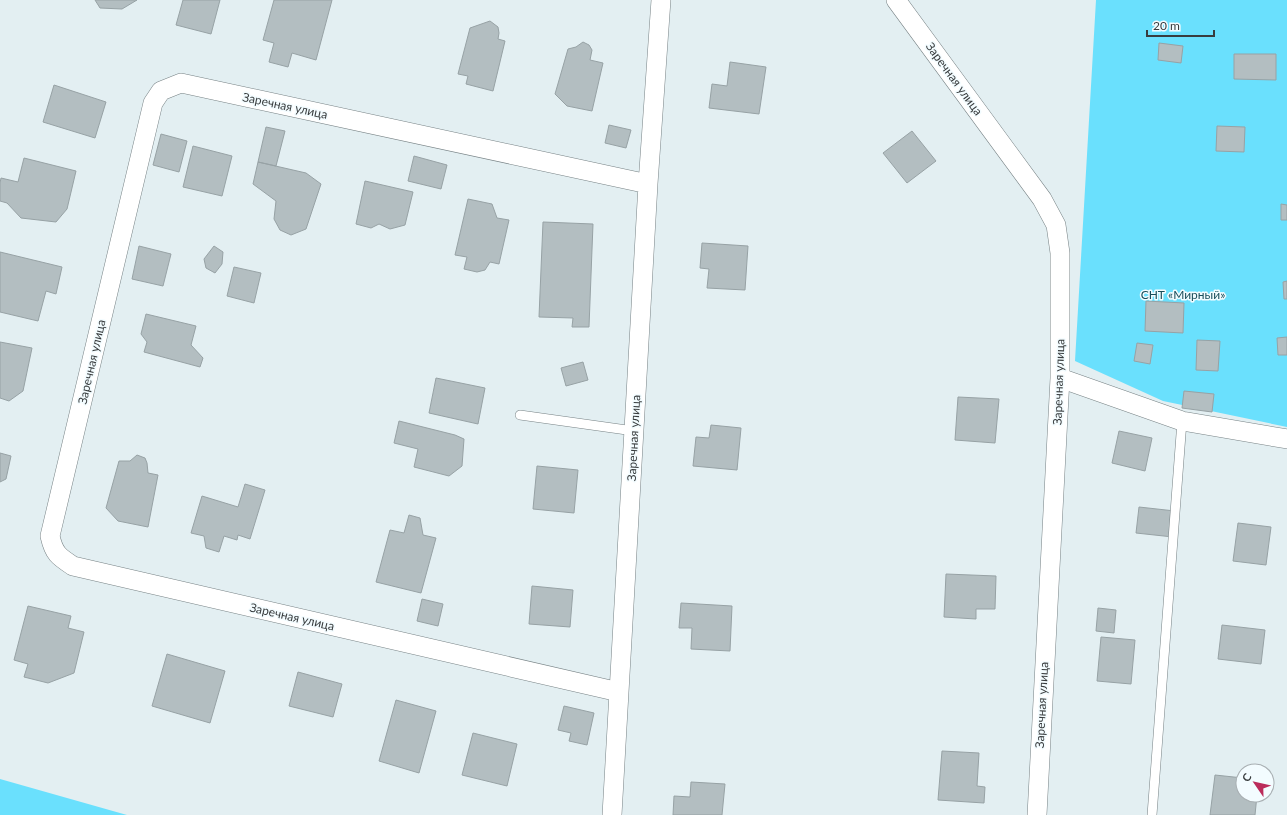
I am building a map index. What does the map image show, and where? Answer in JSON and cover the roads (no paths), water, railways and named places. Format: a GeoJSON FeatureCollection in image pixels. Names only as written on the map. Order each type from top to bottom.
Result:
{"type":"FeatureCollection","features":[{"type":"Feature","properties":{"kind":"street","name":"Заречная улица"},"geometry":{"type":"LineString","coordinates":[[612,815],[648,184],[661,0]]}},
{"type":"Feature","properties":{"kind":"street","name":"Заречная улица"},"geometry":{"type":"LineString","coordinates":[[896,0],[1042,199],[1056,225],[1060,253],[1060,378],[1037,815]]}},
{"type":"Feature","properties":{"kind":"street","name":"Заречная улица"},"geometry":{"type":"LineString","coordinates":[[619,692],[74,566],[61,558],[52,548],[50,536],[153,104],[161,91],[181,83],[648,184]]}},
{"type":"Feature","properties":{"kind":"street"},"geometry":{"type":"LineString","coordinates":[[1060,378],[1182,421],[1287,440]]}},
{"type":"Feature","properties":{"kind":"lane"},"geometry":{"type":"LineString","coordinates":[[520,416],[634,431]]}},
{"type":"Feature","properties":{"kind":"lane"},"geometry":{"type":"LineString","coordinates":[[1152,815],[1182,421]]}},
{"type":"Feature","properties":{"kind":"park label","name":"СНТ «Мирный»"},"geometry":{"type":"Point","coordinates":[1183,295]}}]}
